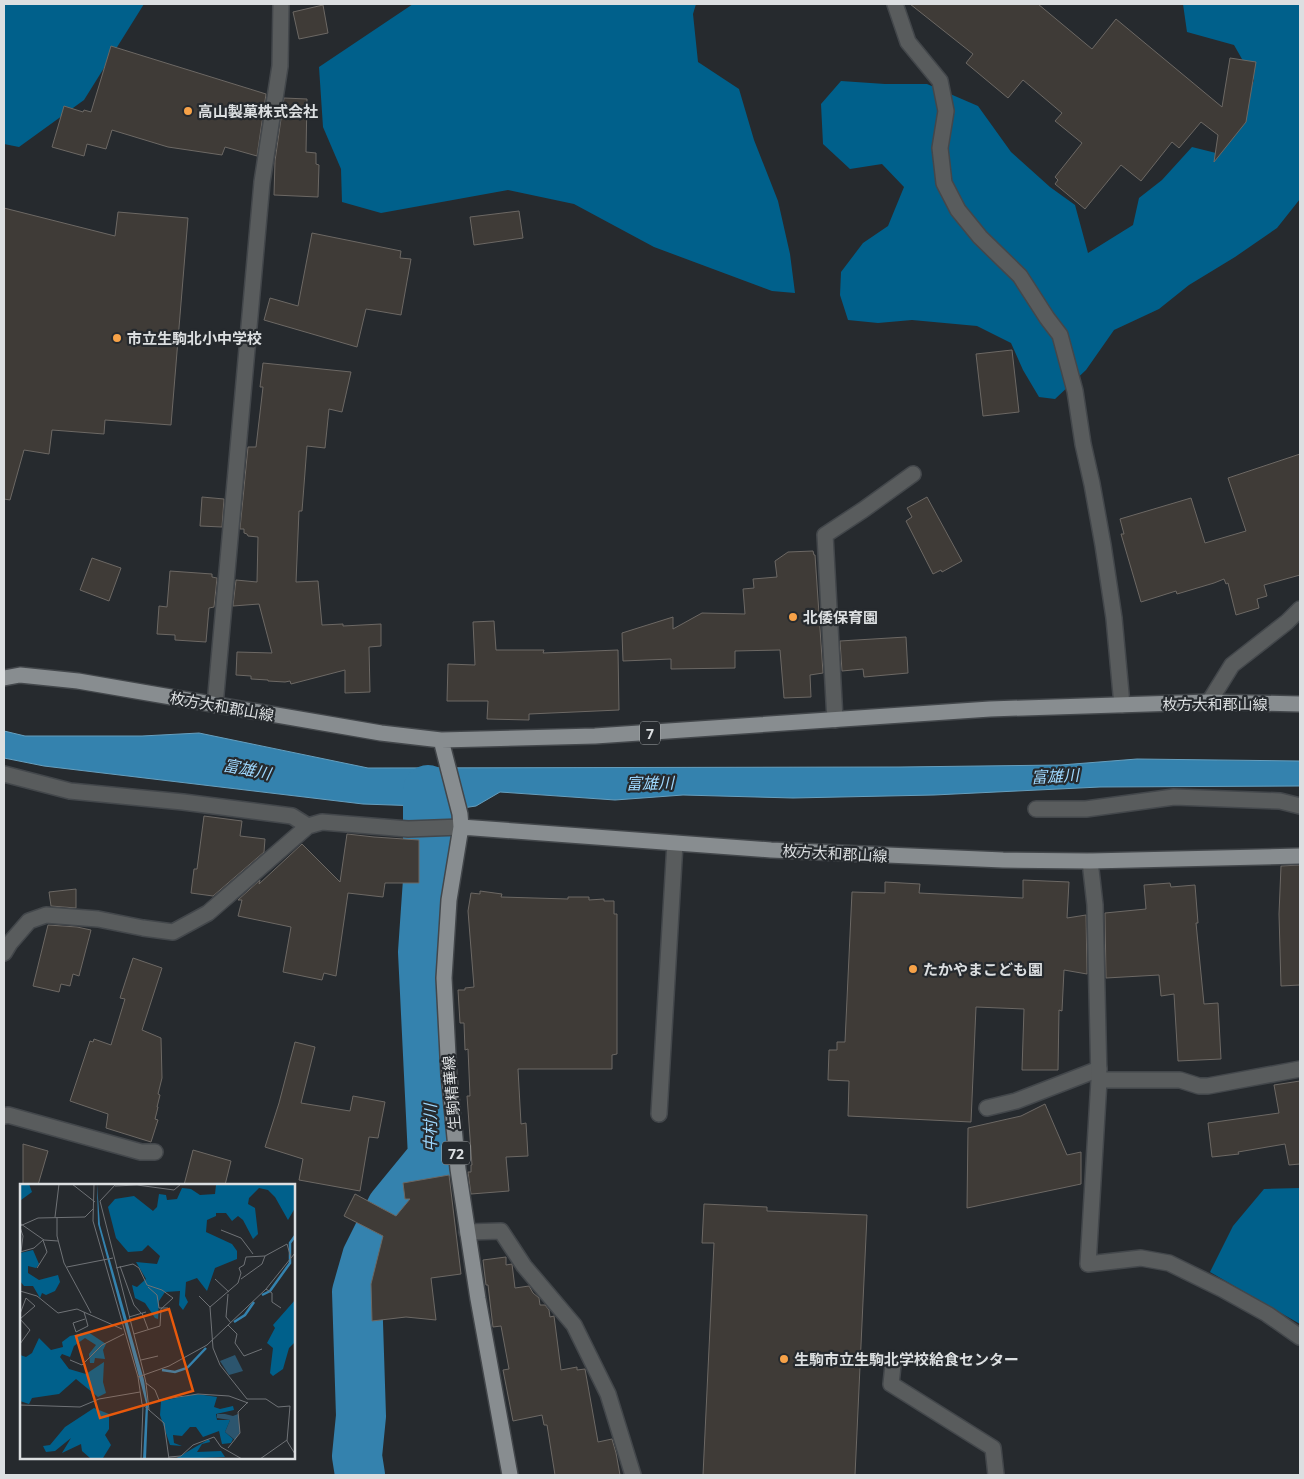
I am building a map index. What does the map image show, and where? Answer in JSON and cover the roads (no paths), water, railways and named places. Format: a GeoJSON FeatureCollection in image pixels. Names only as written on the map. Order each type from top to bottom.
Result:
{"type":"FeatureCollection","features":[{"type":"Feature","properties":{"kind":"main road","name":"枚方大和郡山線"},"geometry":{"type":"LineString","coordinates":[[4,678],[20,675],[52,678],[381,733],[441,740],[595,736],[990,709],[1208,702],[1300,704]]}},
{"type":"Feature","properties":{"kind":"main road"},"geometry":{"type":"LineString","coordinates":[[441,740],[460,821]]}},
{"type":"Feature","properties":{"kind":"main road","name":"枚方大和郡山線"},"geometry":{"type":"LineString","coordinates":[[460,821],[675,843],[771,850],[1003,860],[1090,861],[1300,856]]}},
{"type":"Feature","properties":{"kind":"main road","name":"生駒精華線"},"geometry":{"type":"LineString","coordinates":[[460,821],[449,900],[444,978],[449,1074],[458,1169],[467,1232],[492,1382],[510,1475]]}},
{"type":"Feature","properties":{"kind":"street"},"geometry":{"type":"LineString","coordinates":[[215,705],[262,182],[280,66],[281,4]]}},
{"type":"Feature","properties":{"kind":"street"},"geometry":{"type":"LineString","coordinates":[[895,4],[908,42],[940,81],[946,111],[940,148],[944,183],[958,210],[980,237],[1020,276],[1060,335],[1074,391],[1082,444],[1092,484],[1103,545],[1114,618],[1122,705]]}},
{"type":"Feature","properties":{"kind":"street"},"geometry":{"type":"LineString","coordinates":[[835,720],[825,535],[913,474]]}},
{"type":"Feature","properties":{"kind":"street"},"geometry":{"type":"LineString","coordinates":[[1208,702],[1232,665],[1300,609]]}},
{"type":"Feature","properties":{"kind":"street"},"geometry":{"type":"LineString","coordinates":[[4,774],[70,791],[183,802],[292,816],[308,826]]}},
{"type":"Feature","properties":{"kind":"street"},"geometry":{"type":"LineString","coordinates":[[1036,809],[1086,809],[1174,797],[1280,801],[1300,806]]}},
{"type":"Feature","properties":{"kind":"street"},"geometry":{"type":"LineString","coordinates":[[4,953],[29,921],[46,915],[98,919],[173,932],[208,913],[308,826],[322,822],[408,829],[460,821]]}},
{"type":"Feature","properties":{"kind":"street"},"geometry":{"type":"LineString","coordinates":[[659,1114],[675,843]]}},
{"type":"Feature","properties":{"kind":"street"},"geometry":{"type":"LineString","coordinates":[[1090,861],[1095,905],[1099,1075],[1088,1264],[1141,1258],[1169,1263],[1222,1288],[1300,1336]]}},
{"type":"Feature","properties":{"kind":"street"},"geometry":{"type":"LineString","coordinates":[[987,1108],[1099,1075],[1180,1080],[1199,1086],[1208,1086],[1300,1069]]}},
{"type":"Feature","properties":{"kind":"street"},"geometry":{"type":"LineString","coordinates":[[4,1116],[8,1115],[36,1122],[141,1152],[155,1152]]}},
{"type":"Feature","properties":{"kind":"street"},"geometry":{"type":"LineString","coordinates":[[467,1232],[501,1231],[524,1266],[574,1325],[608,1394],[633,1475]]}},
{"type":"Feature","properties":{"kind":"street"},"geometry":{"type":"LineString","coordinates":[[893,1365],[891,1384],[993,1448],[996,1475]]}},
{"type":"Feature","properties":{"kind":"water","name":"富雄川"},"geometry":{"type":"Polygon","coordinates":[[[4,731],[25,736],[142,736],[199,733],[368,768],[900,767],[1061,765],[1137,759],[1300,761],[1300,786],[1100,787],[934,795],[793,798],[683,795],[615,800],[500,792],[476,806],[443,811],[420,806],[363,804],[44,766],[4,758],[4,731]]]}},
{"type":"Feature","properties":{"kind":"waterway","name":"中村川"},"geometry":{"type":"LineString","coordinates":[[360,1475],[357,1456],[361,1416],[357,1292],[367,1257],[392,1207],[433,1157],[423,952],[428,880],[428,790]]}},
{"type":"Feature","properties":{"kind":"place","name":"高山製菓株式会社"},"geometry":{"type":"Point","coordinates":[188,111]}},
{"type":"Feature","properties":{"kind":"place","name":"市立生駒北小中学校"},"geometry":{"type":"Point","coordinates":[117,338]}},
{"type":"Feature","properties":{"kind":"place","name":"北倭保育園"},"geometry":{"type":"Point","coordinates":[793,617]}},
{"type":"Feature","properties":{"kind":"place","name":"たかやまこども園"},"geometry":{"type":"Point","coordinates":[913,969]}},
{"type":"Feature","properties":{"kind":"place","name":"生駒市立生駒北学校給食センター"},"geometry":{"type":"Point","coordinates":[784,1359]}}]}
